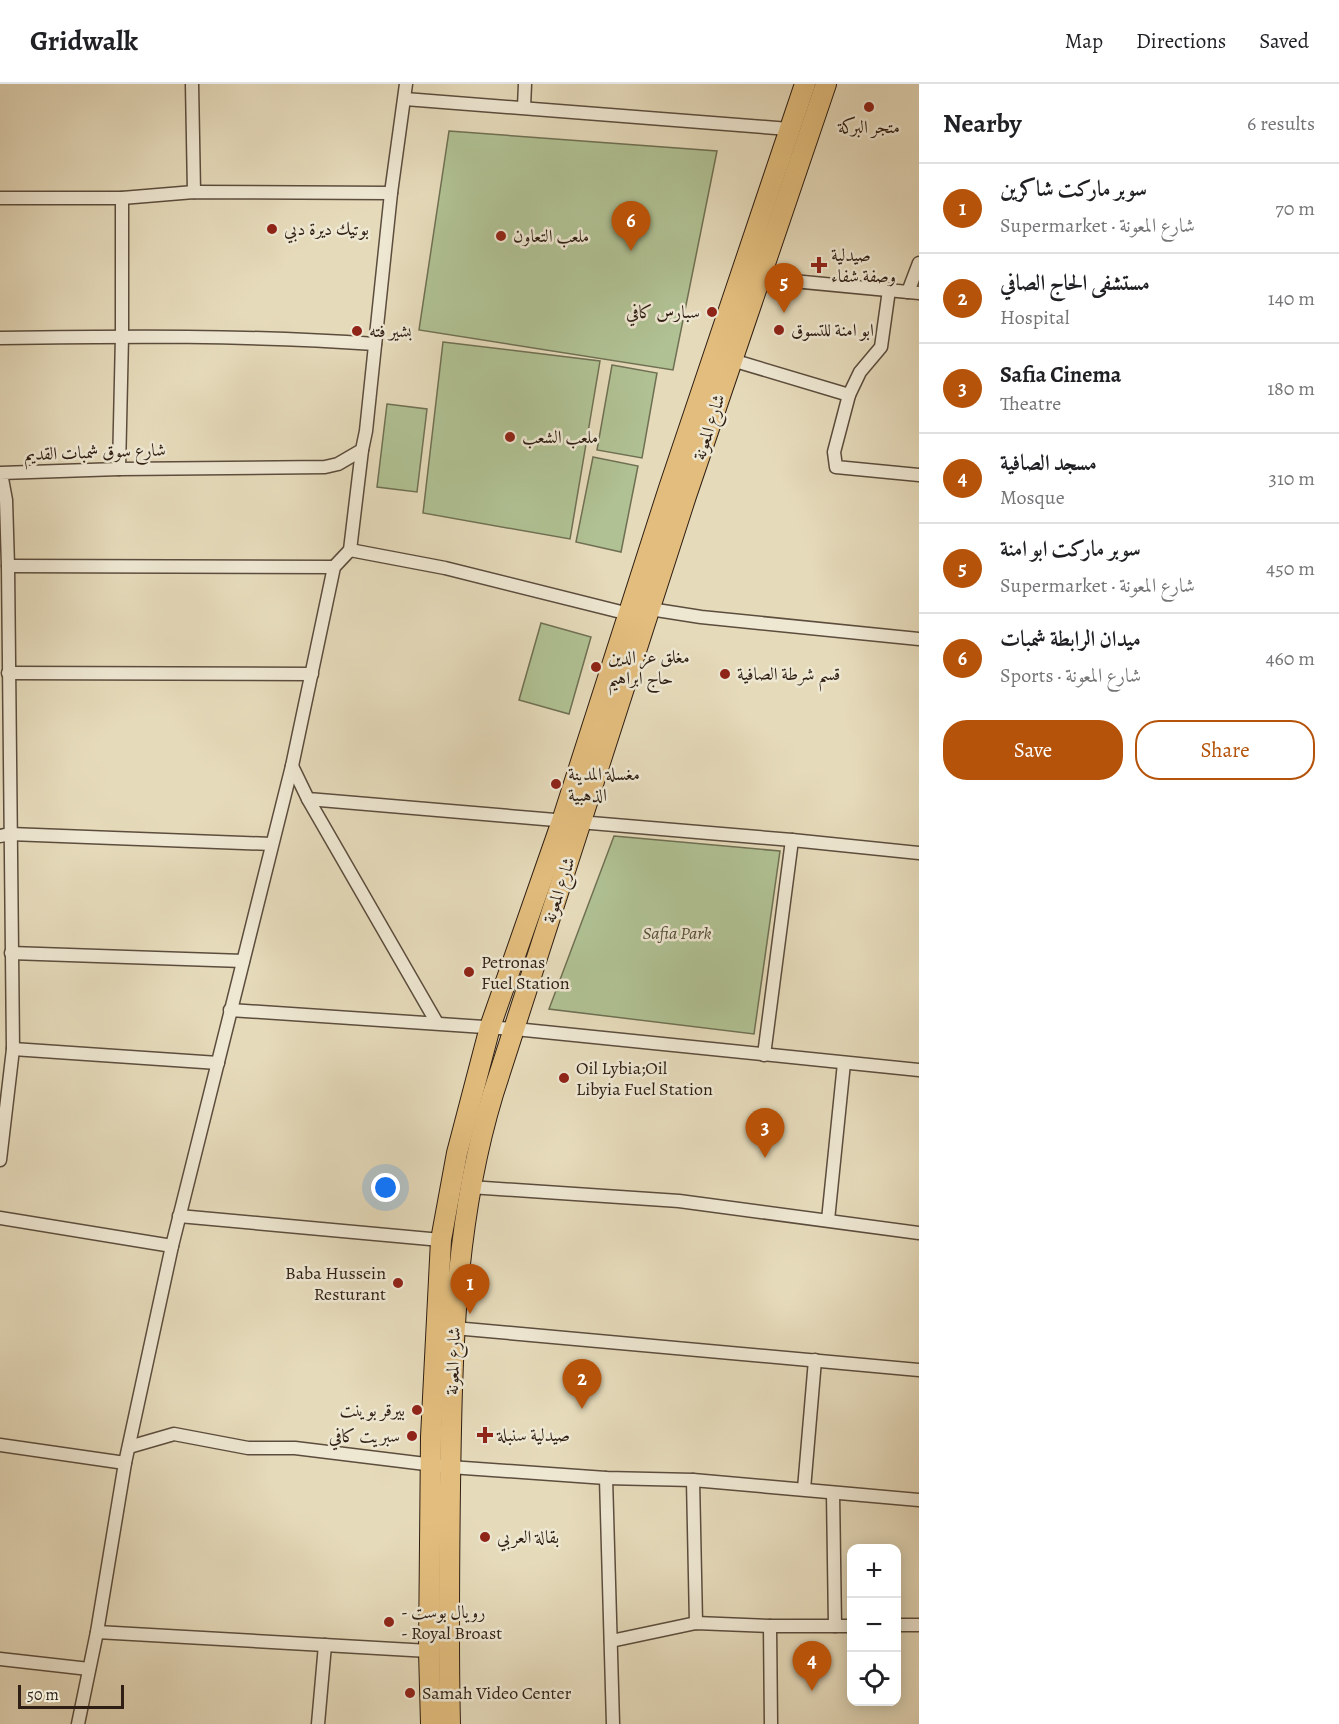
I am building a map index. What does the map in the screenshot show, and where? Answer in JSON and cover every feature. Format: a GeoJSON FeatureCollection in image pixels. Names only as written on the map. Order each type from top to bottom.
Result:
{"type":"FeatureCollection","features":[{"type":"Feature","properties":{"kind":"highway","name":"شارع المعونة"},"geometry":{"type":"LineString","coordinates":[[431,1724],[429,1651],[441,1466],[461,1248],[470,1187],[487,1116],[515,1029],[628,614],[805,84]]}},
{"type":"Feature","properties":{"kind":"highway","name":"شارع المعونة"},"geometry":{"type":"LineString","coordinates":[[450,1724],[441,1466],[441,1240],[457,1153],[490,1027],[572,821],[650,609],[826,84]]}},
{"type":"Feature","properties":{"kind":"street"},"geometry":{"type":"LineString","coordinates":[[192,84],[194,192]]}},
{"type":"Feature","properties":{"kind":"street"},"geometry":{"type":"LineString","coordinates":[[78,1724],[97,1632],[125,1463],[172,1246],[292,766],[334,567],[350,550],[366,431],[391,193],[406,84]]}},
{"type":"Feature","properties":{"kind":"street"},"geometry":{"type":"LineString","coordinates":[[524,107],[525,84]]}},
{"type":"Feature","properties":{"kind":"street"},"geometry":{"type":"LineString","coordinates":[[405,99],[789,129]]}},
{"type":"Feature","properties":{"kind":"street"},"geometry":{"type":"LineString","coordinates":[[0,198],[122,198],[194,192],[391,193]]}},
{"type":"Feature","properties":{"kind":"street"},"geometry":{"type":"LineString","coordinates":[[119,469],[122,198]]}},
{"type":"Feature","properties":{"kind":"street"},"geometry":{"type":"LineString","coordinates":[[761,278],[913,293],[919,263]]}},
{"type":"Feature","properties":{"kind":"street"},"geometry":{"type":"LineString","coordinates":[[889,290],[881,347],[860,372],[849,395],[834,452],[836,467],[919,475]]}},
{"type":"Feature","properties":{"kind":"street"},"geometry":{"type":"LineString","coordinates":[[0,338],[122,336],[276,339],[375,344]]}},
{"type":"Feature","properties":{"kind":"street"},"geometry":{"type":"LineString","coordinates":[[732,360],[849,395]]}},
{"type":"Feature","properties":{"kind":"street","name":"شارع سوق شمبات القديم"},"geometry":{"type":"LineString","coordinates":[[0,1160],[6,1068],[13,1049],[5,835],[8,566],[0,472],[325,467],[338,464],[362,450]]}},
{"type":"Feature","properties":{"kind":"street"},"geometry":{"type":"LineString","coordinates":[[350,550],[445,568],[628,614],[650,609],[701,617],[919,639]]}},
{"type":"Feature","properties":{"kind":"street"},"geometry":{"type":"LineString","coordinates":[[8,566],[334,567]]}},
{"type":"Feature","properties":{"kind":"street"},"geometry":{"type":"LineString","coordinates":[[8,673],[312,674]]}},
{"type":"Feature","properties":{"kind":"street"},"geometry":{"type":"LineString","coordinates":[[292,766],[308,799],[437,1023]]}},
{"type":"Feature","properties":{"kind":"street"},"geometry":{"type":"LineString","coordinates":[[308,799],[919,853]]}},
{"type":"Feature","properties":{"kind":"street"},"geometry":{"type":"LineString","coordinates":[[5,835],[271,844]]}},
{"type":"Feature","properties":{"kind":"street"},"geometry":{"type":"LineString","coordinates":[[764,1055],[792,840]]}},
{"type":"Feature","properties":{"kind":"street"},"geometry":{"type":"LineString","coordinates":[[11,953],[243,962]]}},
{"type":"Feature","properties":{"kind":"street"},"geometry":{"type":"LineString","coordinates":[[230,1010],[515,1029],[919,1070]]}},
{"type":"Feature","properties":{"kind":"street"},"geometry":{"type":"LineString","coordinates":[[13,1049],[218,1063]]}},
{"type":"Feature","properties":{"kind":"street"},"geometry":{"type":"LineString","coordinates":[[828,1220],[844,1063]]}},
{"type":"Feature","properties":{"kind":"street"},"geometry":{"type":"LineString","coordinates":[[470,1187],[679,1201],[919,1233]]}},
{"type":"Feature","properties":{"kind":"street"},"geometry":{"type":"LineString","coordinates":[[179,1216],[441,1240]]}},
{"type":"Feature","properties":{"kind":"street"},"geometry":{"type":"LineString","coordinates":[[0,1218],[172,1246]]}},
{"type":"Feature","properties":{"kind":"street"},"geometry":{"type":"LineString","coordinates":[[454,1328],[919,1370]]}},
{"type":"Feature","properties":{"kind":"street"},"geometry":{"type":"LineString","coordinates":[[804,1489],[815,1360]]}},
{"type":"Feature","properties":{"kind":"street"},"geometry":{"type":"LineString","coordinates":[[129,1447],[174,1434],[248,1448],[295,1448],[441,1466],[606,1478],[693,1480],[919,1500]]}},
{"type":"Feature","properties":{"kind":"street"},"geometry":{"type":"LineString","coordinates":[[0,1445],[125,1463]]}},
{"type":"Feature","properties":{"kind":"street"},"geometry":{"type":"LineString","coordinates":[[606,1478],[613,1724]]}},
{"type":"Feature","properties":{"kind":"street"},"geometry":{"type":"LineString","coordinates":[[693,1480],[696,1623]]}},
{"type":"Feature","properties":{"kind":"street"},"geometry":{"type":"LineString","coordinates":[[833,1493],[836,1626]]}},
{"type":"Feature","properties":{"kind":"street"},"geometry":{"type":"LineString","coordinates":[[611,1641],[696,1623],[847,1626]]}},
{"type":"Feature","properties":{"kind":"street"},"geometry":{"type":"LineString","coordinates":[[901,1625],[919,1625]]}},
{"type":"Feature","properties":{"kind":"street"},"geometry":{"type":"LineString","coordinates":[[770,1626],[771,1724]]}},
{"type":"Feature","properties":{"kind":"street"},"geometry":{"type":"LineString","coordinates":[[97,1632],[429,1651]]}},
{"type":"Feature","properties":{"kind":"street"},"geometry":{"type":"LineString","coordinates":[[318,1724],[325,1645]]}},
{"type":"Feature","properties":{"kind":"street"},"geometry":{"type":"LineString","coordinates":[[0,1659],[89,1669]]}},
{"type":"Feature","properties":{"kind":"green space"},"geometry":{"type":"Polygon","coordinates":[[[449,131],[717,151],[673,370],[419,330],[449,131]]]}},
{"type":"Feature","properties":{"kind":"green space","name":"ملعب الشعب"},"geometry":{"type":"Polygon","coordinates":[[[443,342],[600,361],[570,539],[423,513],[443,342]]]}},
{"type":"Feature","properties":{"kind":"green space"},"geometry":{"type":"Polygon","coordinates":[[[612,365],[657,373],[642,458],[597,450],[612,365]]]}},
{"type":"Feature","properties":{"kind":"green space"},"geometry":{"type":"Polygon","coordinates":[[[387,404],[427,409],[417,492],[377,487],[387,404]]]}},
{"type":"Feature","properties":{"kind":"green space"},"geometry":{"type":"Polygon","coordinates":[[[593,457],[638,466],[621,552],[576,542],[593,457]]]}},
{"type":"Feature","properties":{"kind":"green space"},"geometry":{"type":"Polygon","coordinates":[[[541,623],[591,637],[569,714],[519,700],[541,623]]]}},
{"type":"Feature","properties":{"kind":"green space","name":"Safia Park"},"geometry":{"type":"Polygon","coordinates":[[[614,836],[780,851],[754,1034],[549,1009],[614,836]]]}},
{"type":"Feature","properties":{"kind":"place","name":"متجر البركة"},"geometry":{"type":"Point","coordinates":[869,107]}},
{"type":"Feature","properties":{"kind":"place","name":"بوتيك ديرة دبي"},"geometry":{"type":"Point","coordinates":[272,229]}},
{"type":"Feature","properties":{"kind":"place","name":"ملعب التعاون"},"geometry":{"type":"Point","coordinates":[501,236]}},
{"type":"Feature","properties":{"kind":"place","name":"ميدان الرابطة شمبات"},"geometry":{"type":"Point","coordinates":[631,251]}},
{"type":"Feature","properties":{"kind":"place","name":"صيدلية وصفة شفاء"},"geometry":{"type":"Point","coordinates":[819,265]}},
{"type":"Feature","properties":{"kind":"place","name":"سبارس كافي"},"geometry":{"type":"Point","coordinates":[712,312]}},
{"type":"Feature","properties":{"kind":"place","name":"سوبر ماركت ابو امنة"},"geometry":{"type":"Point","coordinates":[784,313]}},
{"type":"Feature","properties":{"kind":"place","name":"ابو امنة للتسوق"},"geometry":{"type":"Point","coordinates":[779,330]}},
{"type":"Feature","properties":{"kind":"place","name":"بشير فته"},"geometry":{"type":"Point","coordinates":[357,331]}},
{"type":"Feature","properties":{"kind":"place","name":"ملعب الشعب"},"geometry":{"type":"Point","coordinates":[510,437]}},
{"type":"Feature","properties":{"kind":"place","name":"مغلق عز الدين حاج ابراهيم"},"geometry":{"type":"Point","coordinates":[596,667]}},
{"type":"Feature","properties":{"kind":"place","name":"قسم شرطة الصافية"},"geometry":{"type":"Point","coordinates":[725,674]}},
{"type":"Feature","properties":{"kind":"place","name":"مغسلة المدينة الذهبية"},"geometry":{"type":"Point","coordinates":[556,784]}},
{"type":"Feature","properties":{"kind":"place","name":"Petronas Fuel Station"},"geometry":{"type":"Point","coordinates":[469,972]}},
{"type":"Feature","properties":{"kind":"place","name":"Oil Lybia;Oil Libyia Fuel Station"},"geometry":{"type":"Point","coordinates":[564,1078]}},
{"type":"Feature","properties":{"kind":"place","name":"Safia Cinema"},"geometry":{"type":"Point","coordinates":[765,1158]}},
{"type":"Feature","properties":{"kind":"place","name":"Baba Hussein Resturant"},"geometry":{"type":"Point","coordinates":[398,1283]}},
{"type":"Feature","properties":{"kind":"place","name":"سوبر ماركت شاكرين"},"geometry":{"type":"Point","coordinates":[470,1314]}},
{"type":"Feature","properties":{"kind":"place","name":"مستشفى الحاج الصافي"},"geometry":{"type":"Point","coordinates":[582,1409]}},
{"type":"Feature","properties":{"kind":"place","name":"بيرقر بوينت"},"geometry":{"type":"Point","coordinates":[417,1410]}},
{"type":"Feature","properties":{"kind":"place","name":"صيدلية سنبلة"},"geometry":{"type":"Point","coordinates":[485,1435]}},
{"type":"Feature","properties":{"kind":"place","name":"سبريت كافي"},"geometry":{"type":"Point","coordinates":[412,1436]}},
{"type":"Feature","properties":{"kind":"place","name":"بقالة العربي"},"geometry":{"type":"Point","coordinates":[485,1537]}},
{"type":"Feature","properties":{"kind":"place","name":"- رويال بوست - Royal Broast"},"geometry":{"type":"Point","coordinates":[389,1622]}},
{"type":"Feature","properties":{"kind":"place","name":"مسجد الصافية"},"geometry":{"type":"Point","coordinates":[812,1691]}},
{"type":"Feature","properties":{"kind":"place","name":"Samah Video Center"},"geometry":{"type":"Point","coordinates":[410,1693]}}]}
